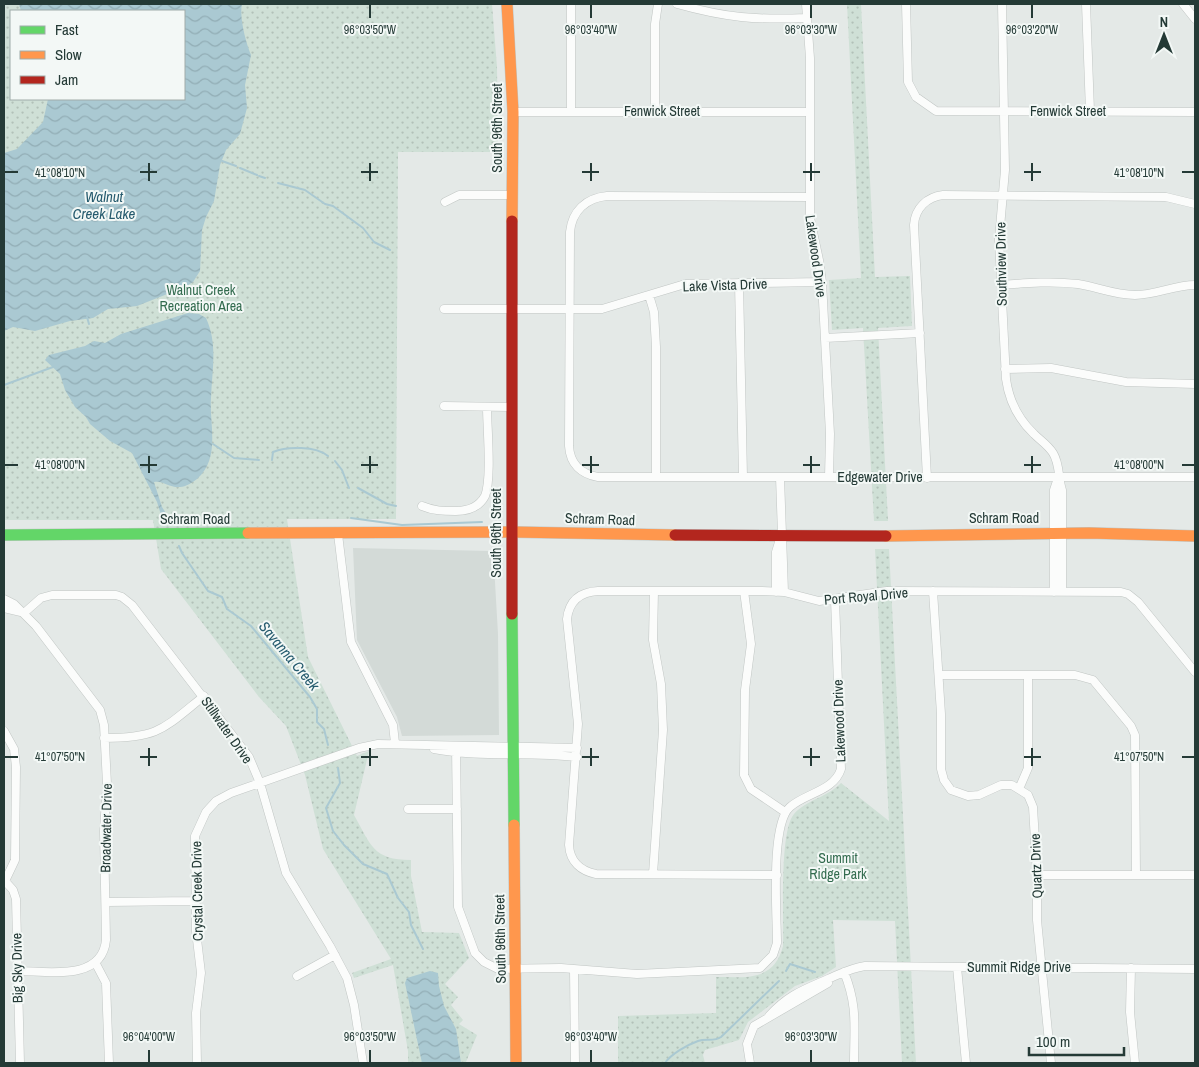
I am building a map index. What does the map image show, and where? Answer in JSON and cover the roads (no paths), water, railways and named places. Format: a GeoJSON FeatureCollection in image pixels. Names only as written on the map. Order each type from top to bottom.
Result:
{"type":"FeatureCollection","features":[{"type":"Feature","properties":{"kind":"main road","name":"South 96th Street"},"geometry":{"type":"LineString","coordinates":[[507,4],[513,112],[511,532],[516,1063]]}},
{"type":"Feature","properties":{"kind":"main road","name":"Schram Road"},"geometry":{"type":"LineString","coordinates":[[4,535],[511,532],[781,537],[1058,533],[1143,533],[1195,536]]}},
{"type":"Feature","properties":{"kind":"street"},"geometry":{"type":"LineString","coordinates":[[571,4],[571,111]]}},
{"type":"Feature","properties":{"kind":"street"},"geometry":{"type":"LineString","coordinates":[[655,111],[655,24],[658,4]]}},
{"type":"Feature","properties":{"kind":"street"},"geometry":{"type":"LineString","coordinates":[[677,4],[730,18],[774,20],[807,18]]}},
{"type":"Feature","properties":{"kind":"street","name":"Lakewood Drive"},"geometry":{"type":"LineString","coordinates":[[806,4],[810,58],[810,224],[818,253],[822,282],[829,477]]}},
{"type":"Feature","properties":{"kind":"street","name":"Fenwick Street"},"geometry":{"type":"LineString","coordinates":[[906,4],[908,82],[916,97],[936,111],[1195,112]]}},
{"type":"Feature","properties":{"kind":"street","name":"Southview Drive"},"geometry":{"type":"LineString","coordinates":[[1002,4],[1004,112],[1002,196],[998,239],[1008,391],[1012,404],[1023,422],[1053,454],[1058,464],[1058,478],[1054,490],[1058,533],[1058,592]]}},
{"type":"Feature","properties":{"kind":"street"},"geometry":{"type":"LineString","coordinates":[[1086,4],[1090,111]]}},
{"type":"Feature","properties":{"kind":"street"},"geometry":{"type":"LineString","coordinates":[[1183,4],[1195,20]]}},
{"type":"Feature","properties":{"kind":"street","name":"Fenwick Street"},"geometry":{"type":"LineString","coordinates":[[513,112],[810,112]]}},
{"type":"Feature","properties":{"kind":"street"},"geometry":{"type":"LineString","coordinates":[[445,202],[459,195],[513,195]]}},
{"type":"Feature","properties":{"kind":"street"},"geometry":{"type":"LineString","coordinates":[[569,310],[571,221],[576,212],[589,200],[607,196],[810,197]]}},
{"type":"Feature","properties":{"kind":"street"},"geometry":{"type":"LineString","coordinates":[[927,478],[914,225],[918,210],[926,201],[937,196],[1166,197],[1195,204]]}},
{"type":"Feature","properties":{"kind":"street","name":"Lake Vista Drive"},"geometry":{"type":"LineString","coordinates":[[444,309],[602,310],[685,284],[822,282]]}},
{"type":"Feature","properties":{"kind":"street"},"geometry":{"type":"LineString","coordinates":[[1001,285],[1052,282],[1079,284],[1119,294],[1138,295],[1178,286],[1195,285]]}},
{"type":"Feature","properties":{"kind":"street"},"geometry":{"type":"LineString","coordinates":[[739,283],[743,477]]}},
{"type":"Feature","properties":{"kind":"street"},"geometry":{"type":"LineString","coordinates":[[650,295],[655,320],[656,347],[656,477]]}},
{"type":"Feature","properties":{"kind":"street","name":"Edgewater Drive"},"geometry":{"type":"LineString","coordinates":[[569,310],[569,446],[571,459],[579,470],[593,476],[1195,478]]}},
{"type":"Feature","properties":{"kind":"street"},"geometry":{"type":"LineString","coordinates":[[825,338],[920,333]]}},
{"type":"Feature","properties":{"kind":"street"},"geometry":{"type":"LineString","coordinates":[[1006,369],[1051,368],[1126,382],[1195,384]]}},
{"type":"Feature","properties":{"kind":"street"},"geometry":{"type":"LineString","coordinates":[[444,406],[512,407]]}},
{"type":"Feature","properties":{"kind":"street"},"geometry":{"type":"LineString","coordinates":[[422,506],[433,510],[464,512],[472,509],[484,498],[487,483],[487,407]]}},
{"type":"Feature","properties":{"kind":"street"},"geometry":{"type":"LineString","coordinates":[[780,477],[781,537],[776,552],[780,592]]}},
{"type":"Feature","properties":{"kind":"street"},"geometry":{"type":"LineString","coordinates":[[338,534],[351,642],[393,725],[396,743]]}},
{"type":"Feature","properties":{"kind":"street"},"geometry":{"type":"LineString","coordinates":[[653,874],[663,730],[660,684],[654,640],[654,591]]}},
{"type":"Feature","properties":{"kind":"street"},"geometry":{"type":"LineString","coordinates":[[456,749],[458,907],[475,953],[484,962],[498,969],[574,970],[637,974],[708,970],[744,971],[760,968],[769,961],[777,943],[776,874],[778,842],[781,822],[785,812],[751,789],[744,776],[745,690],[751,644],[744,591]]}},
{"type":"Feature","properties":{"kind":"street","name":"Port Royal Drive"},"geometry":{"type":"LineString","coordinates":[[577,752],[578,713],[567,619],[568,610],[576,598],[591,592],[780,592],[813,600],[887,592],[1128,594],[1138,602],[1195,672]]}},
{"type":"Feature","properties":{"kind":"street"},"geometry":{"type":"LineString","coordinates":[[934,592],[939,675],[941,769],[947,784],[956,793],[979,796],[1000,785],[1012,785],[1019,788],[1028,768],[1028,675]]}},
{"type":"Feature","properties":{"kind":"street","name":"Stillwater Drive"},"geometry":{"type":"LineString","coordinates":[[24,613],[41,598],[52,595],[122,597],[132,605],[204,696],[246,752],[260,784],[286,873],[347,978],[352,996],[363,1063]]}},
{"type":"Feature","properties":{"kind":"street","name":"Broadwater Drive"},"geometry":{"type":"LineString","coordinates":[[4,599],[24,613],[97,704],[103,718],[108,792],[104,831],[106,947],[96,964]]}},
{"type":"Feature","properties":{"kind":"street","name":"Lakewood Drive"},"geometry":{"type":"LineString","coordinates":[[785,812],[796,803],[833,781],[841,768],[835,599]]}},
{"type":"Feature","properties":{"kind":"street"},"geometry":{"type":"LineString","coordinates":[[4,608],[24,613]]}},
{"type":"Feature","properties":{"kind":"street"},"geometry":{"type":"LineString","coordinates":[[939,675],[1075,675],[1088,678],[1097,684],[1125,719],[1135,735],[1136,875]]}},
{"type":"Feature","properties":{"kind":"street"},"geometry":{"type":"LineString","coordinates":[[104,738],[150,734],[167,726],[204,696]]}},
{"type":"Feature","properties":{"kind":"street","name":"Big Sky Drive"},"geometry":{"type":"LineString","coordinates":[[4,731],[12,744],[16,767],[15,860],[4,881],[13,890],[16,899],[20,1063]]}},
{"type":"Feature","properties":{"kind":"street","name":"Crystal Creek Drive"},"geometry":{"type":"LineString","coordinates":[[196,1063],[196,1013],[201,973],[196,931],[195,843],[202,818],[220,798],[368,745],[396,743],[456,749],[577,752]]}},
{"type":"Feature","properties":{"kind":"street"},"geometry":{"type":"LineString","coordinates":[[577,752],[569,845],[570,854],[578,866],[596,874],[776,874]]}},
{"type":"Feature","properties":{"kind":"street","name":"Quartz Drive"},"geometry":{"type":"LineString","coordinates":[[1019,788],[1028,795],[1033,807],[1037,875],[1037,920],[1051,1063]]}},
{"type":"Feature","properties":{"kind":"street"},"geometry":{"type":"LineString","coordinates":[[408,809],[457,809]]}},
{"type":"Feature","properties":{"kind":"street"},"geometry":{"type":"LineString","coordinates":[[1037,875],[1195,875]]}},
{"type":"Feature","properties":{"kind":"street"},"geometry":{"type":"LineString","coordinates":[[106,902],[195,902]]}},
{"type":"Feature","properties":{"kind":"street"},"geometry":{"type":"LineString","coordinates":[[297,976],[335,955]]}},
{"type":"Feature","properties":{"kind":"street"},"geometry":{"type":"LineString","coordinates":[[17,971],[78,970],[87,969],[96,964],[106,983],[109,1063]]}},
{"type":"Feature","properties":{"kind":"street","name":"Summit Ridge Drive"},"geometry":{"type":"LineString","coordinates":[[750,1063],[746,1049],[748,1037],[754,1026],[797,992],[844,972],[872,966],[1195,969]]}},
{"type":"Feature","properties":{"kind":"street"},"geometry":{"type":"LineString","coordinates":[[957,967],[966,1063]]}},
{"type":"Feature","properties":{"kind":"street"},"geometry":{"type":"LineString","coordinates":[[1131,968],[1130,1012],[1135,1063]]}},
{"type":"Feature","properties":{"kind":"street"},"geometry":{"type":"LineString","coordinates":[[574,970],[575,1063]]}},
{"type":"Feature","properties":{"kind":"street"},"geometry":{"type":"LineString","coordinates":[[844,972],[853,993],[855,1009],[854,1063]]}},
{"type":"Feature","properties":{"kind":"water","name":"Walnut Creek Lake"},"geometry":{"type":"Polygon","coordinates":[[[19,4],[242,4],[242,23],[251,55],[245,85],[247,108],[240,134],[226,150],[220,165],[214,201],[202,230],[200,271],[193,282],[185,287],[137,306],[108,309],[93,318],[70,321],[35,331],[13,327],[4,331],[4,153],[17,149],[43,122],[48,100],[185,100],[185,10],[21,10],[19,4]]]}},
{"type":"Feature","properties":{"kind":"water"},"geometry":{"type":"Polygon","coordinates":[[[188,313],[199,314],[206,318],[212,338],[211,451],[204,471],[189,484],[177,487],[154,482],[162,507],[171,521],[171,523],[164,524],[157,502],[132,453],[110,441],[90,424],[86,417],[75,407],[65,390],[60,374],[45,360],[49,355],[85,346],[94,341],[105,343],[121,334],[188,313]]]}},
{"type":"Feature","properties":{"kind":"water"},"geometry":{"type":"Polygon","coordinates":[[[430,971],[438,973],[444,1006],[456,1029],[461,1063],[422,1063],[405,983],[407,978],[430,971]]]}},
{"type":"Feature","properties":{"kind":"waterway"},"geometry":{"type":"LineString","coordinates":[[222,161],[236,166]]}},
{"type":"Feature","properties":{"kind":"waterway"},"geometry":{"type":"LineString","coordinates":[[240,168],[257,175]]}},
{"type":"Feature","properties":{"kind":"waterway"},"geometry":{"type":"LineString","coordinates":[[259,176],[265,178]]}},
{"type":"Feature","properties":{"kind":"waterway"},"geometry":{"type":"LineString","coordinates":[[278,183],[305,190],[325,204],[333,206],[363,228],[374,242],[390,250]]}},
{"type":"Feature","properties":{"kind":"waterway"},"geometry":{"type":"LineString","coordinates":[[87,317],[89,324]]}},
{"type":"Feature","properties":{"kind":"waterway"},"geometry":{"type":"LineString","coordinates":[[4,385],[53,367]]}},
{"type":"Feature","properties":{"kind":"waterway"},"geometry":{"type":"LineString","coordinates":[[213,444],[234,458],[259,460]]}},
{"type":"Feature","properties":{"kind":"waterway"},"geometry":{"type":"LineString","coordinates":[[272,460],[273,452],[293,448],[316,450],[328,456]]}},
{"type":"Feature","properties":{"kind":"waterway"},"geometry":{"type":"LineString","coordinates":[[335,461],[342,470],[349,488]]}},
{"type":"Feature","properties":{"kind":"waterway"},"geometry":{"type":"LineString","coordinates":[[358,488],[387,504],[396,506]]}},
{"type":"Feature","properties":{"kind":"waterway"},"geometry":{"type":"LineString","coordinates":[[351,518],[402,525],[482,522]]}},
{"type":"Feature","properties":{"kind":"waterway","name":"Savanna Creek"},"geometry":{"type":"LineString","coordinates":[[179,546],[208,591],[222,597],[227,609],[251,626],[310,697],[317,709],[317,722],[324,729],[328,745]]}},
{"type":"Feature","properties":{"kind":"waterway","name":"Savanna Creek"},"geometry":{"type":"LineString","coordinates":[[338,768],[340,783],[326,808],[333,831],[363,864],[387,874],[398,898],[409,912],[411,925],[423,949]]}},
{"type":"Feature","properties":{"kind":"waterway"},"geometry":{"type":"LineString","coordinates":[[786,971],[790,964],[815,972]]}},
{"type":"Feature","properties":{"kind":"waterway"},"geometry":{"type":"LineString","coordinates":[[665,1063],[675,1053],[689,1045],[701,1040],[721,1037],[779,981]]}},
{"type":"Feature","properties":{"kind":"park label","name":"Walnut Creek Recreation Area"},"geometry":{"type":"Point","coordinates":[201,298]}},
{"type":"Feature","properties":{"kind":"park label","name":"Summit Ridge Park"},"geometry":{"type":"Point","coordinates":[838,866]}}]}
